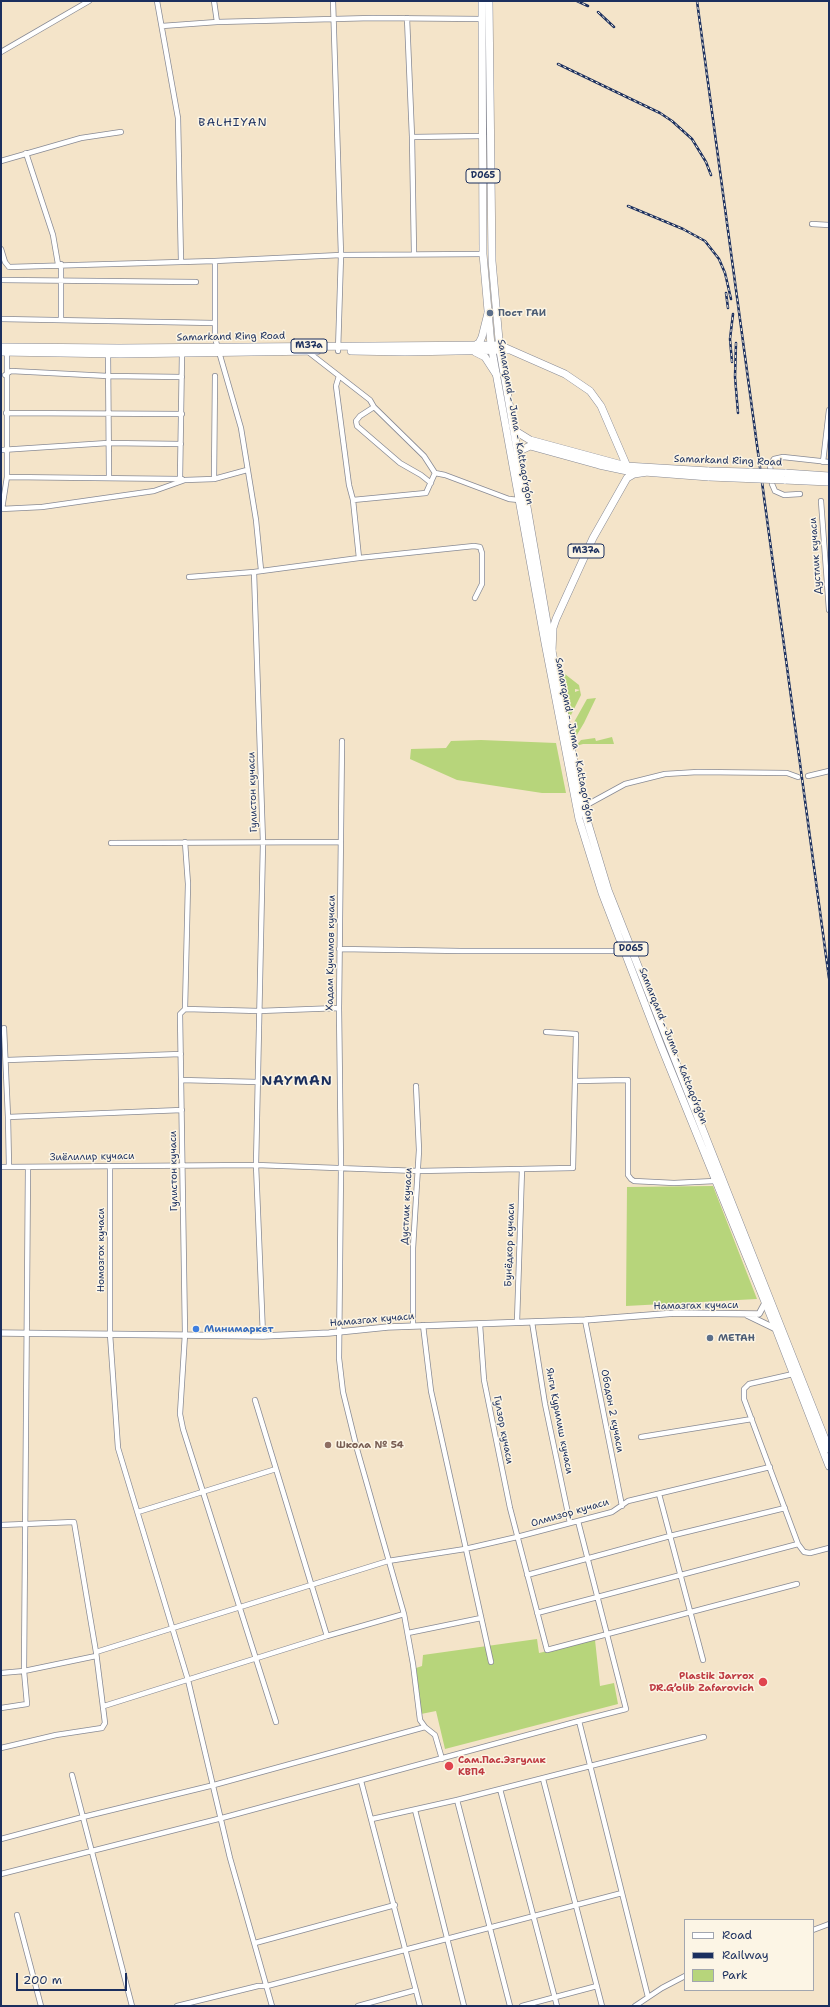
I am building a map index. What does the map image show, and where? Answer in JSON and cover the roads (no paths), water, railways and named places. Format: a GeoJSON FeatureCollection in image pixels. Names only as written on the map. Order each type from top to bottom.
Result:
{"type":"FeatureCollection","features":[{"type":"Feature","properties":{"kind":"main road","name":"Samarqand - Juma - Kattaqo‘rg‘on"},"geometry":{"type":"LineString","coordinates":[[482,1],[483,254],[488,313],[498,348],[513,426],[552,650],[583,808],[608,890],[651,1008],[705,1146],[829,1449]]}},
{"type":"Feature","properties":{"kind":"main road","name":"Samarqand - Juma - Kattaqo‘rg‘on"},"geometry":{"type":"LineString","coordinates":[[489,1],[492,261],[498,348],[496,374],[579,819],[602,893],[624,951],[651,1008]]}},
{"type":"Feature","properties":{"kind":"main road"},"geometry":{"type":"LineString","coordinates":[[488,313],[482,337],[479,343],[473,348],[485,357],[496,374]]}},
{"type":"Feature","properties":{"kind":"main road","name":"Samarkand Ring Road"},"geometry":{"type":"LineString","coordinates":[[1,347],[307,351],[338,348]]}},
{"type":"Feature","properties":{"kind":"main road","name":"Samarkand Ring Road"},"geometry":{"type":"LineString","coordinates":[[4,352],[108,354],[182,353],[217,349],[498,348],[565,374],[590,392],[601,406],[628,468]]}},
{"type":"Feature","properties":{"kind":"main road","name":"Samarkand Ring Road"},"geometry":{"type":"LineString","coordinates":[[513,426],[517,432],[530,440],[628,468],[636,466],[709,474]]}},
{"type":"Feature","properties":{"kind":"main road","name":"Samarkand Ring Road"},"geometry":{"type":"LineString","coordinates":[[517,452],[530,446],[578,460],[648,472],[784,477],[829,476]]}},
{"type":"Feature","properties":{"kind":"main road"},"geometry":{"type":"LineString","coordinates":[[621,452],[628,462],[636,466]]}},
{"type":"Feature","properties":{"kind":"main road","name":"M37a"},"geometry":{"type":"LineString","coordinates":[[552,650],[553,628],[593,538],[627,478],[634,474],[648,472]]}},
{"type":"Feature","properties":{"kind":"main road","name":"Samarkand Ring Road"},"geometry":{"type":"LineString","coordinates":[[784,477],[829,482]]}},
{"type":"Feature","properties":{"kind":"main road","name":"Samarqand - Juma - Kattaqo‘rg‘on"},"geometry":{"type":"LineString","coordinates":[[705,1146],[715,1181],[776,1329],[829,1466]]}},
{"type":"Feature","properties":{"kind":"street"},"geometry":{"type":"LineString","coordinates":[[1,52],[89,1]]}},
{"type":"Feature","properties":{"kind":"street"},"geometry":{"type":"LineString","coordinates":[[158,1],[178,118],[181,262]]}},
{"type":"Feature","properties":{"kind":"street"},"geometry":{"type":"LineString","coordinates":[[214,1],[217,22]]}},
{"type":"Feature","properties":{"kind":"street"},"geometry":{"type":"LineString","coordinates":[[333,1],[332,19],[341,255],[338,348]]}},
{"type":"Feature","properties":{"kind":"street"},"geometry":{"type":"LineString","coordinates":[[407,18],[412,137],[414,253]]}},
{"type":"Feature","properties":{"kind":"street"},"geometry":{"type":"LineString","coordinates":[[162,26],[217,22],[332,19],[482,19]]}},
{"type":"Feature","properties":{"kind":"street"},"geometry":{"type":"LineString","coordinates":[[1,161],[81,138],[121,132]]}},
{"type":"Feature","properties":{"kind":"street"},"geometry":{"type":"LineString","coordinates":[[412,137],[483,136]]}},
{"type":"Feature","properties":{"kind":"street"},"geometry":{"type":"LineString","coordinates":[[26,153],[53,235],[60,264],[61,320]]}},
{"type":"Feature","properties":{"kind":"street"},"geometry":{"type":"LineString","coordinates":[[812,224],[829,225]]}},
{"type":"Feature","properties":{"kind":"street"},"geometry":{"type":"LineString","coordinates":[[1,249],[5,262],[9,267]]}},
{"type":"Feature","properties":{"kind":"street"},"geometry":{"type":"LineString","coordinates":[[1,267],[60,264],[215,261],[414,253],[483,254]]}},
{"type":"Feature","properties":{"kind":"street"},"geometry":{"type":"LineString","coordinates":[[215,261],[214,323],[217,349],[224,366],[241,428],[256,520],[261,570]]}},
{"type":"Feature","properties":{"kind":"street"},"geometry":{"type":"LineString","coordinates":[[1,280],[196,282]]}},
{"type":"Feature","properties":{"kind":"street"},"geometry":{"type":"LineString","coordinates":[[1,319],[214,323]]}},
{"type":"Feature","properties":{"kind":"street"},"geometry":{"type":"LineString","coordinates":[[307,351],[370,400],[374,407],[424,456],[435,473],[445,475],[509,499],[519,500]]}},
{"type":"Feature","properties":{"kind":"street"},"geometry":{"type":"LineString","coordinates":[[4,352],[6,413],[3,450],[7,477],[3,490],[2,509],[42,507],[154,491],[183,479]]}},
{"type":"Feature","properties":{"kind":"street"},"geometry":{"type":"LineString","coordinates":[[182,353],[181,444],[183,479]]}},
{"type":"Feature","properties":{"kind":"street"},"geometry":{"type":"LineString","coordinates":[[108,354],[108,478]]}},
{"type":"Feature","properties":{"kind":"street"},"geometry":{"type":"LineString","coordinates":[[4,373],[11,371],[108,376],[182,377]]}},
{"type":"Feature","properties":{"kind":"street"},"geometry":{"type":"LineString","coordinates":[[214,479],[215,376]]}},
{"type":"Feature","properties":{"kind":"street"},"geometry":{"type":"LineString","coordinates":[[339,376],[336,386],[349,485],[353,500],[359,558]]}},
{"type":"Feature","properties":{"kind":"street"},"geometry":{"type":"LineString","coordinates":[[374,407],[360,416],[356,421],[357,426],[400,463],[421,475],[431,483]]}},
{"type":"Feature","properties":{"kind":"street"},"geometry":{"type":"LineString","coordinates":[[823,462],[829,410]]}},
{"type":"Feature","properties":{"kind":"street"},"geometry":{"type":"LineString","coordinates":[[6,413],[182,414]]}},
{"type":"Feature","properties":{"kind":"street"},"geometry":{"type":"LineString","coordinates":[[3,450],[108,443],[181,444]]}},
{"type":"Feature","properties":{"kind":"street"},"geometry":{"type":"LineString","coordinates":[[800,494],[784,495],[776,491],[772,484],[772,462],[777,457],[783,457],[829,462]]}},
{"type":"Feature","properties":{"kind":"street"},"geometry":{"type":"LineString","coordinates":[[7,477],[214,479],[247,470]]}},
{"type":"Feature","properties":{"kind":"street"},"geometry":{"type":"LineString","coordinates":[[353,500],[426,493],[435,473]]}},
{"type":"Feature","properties":{"kind":"street","name":"Дустлик кучаси"},"geometry":{"type":"LineString","coordinates":[[821,501],[829,610]]}},
{"type":"Feature","properties":{"kind":"street"},"geometry":{"type":"LineString","coordinates":[[189,577],[254,572],[359,558],[474,546],[480,547],[482,550],[482,577],[480,592],[475,598]]}},
{"type":"Feature","properties":{"kind":"street","name":"Гулистон кучаси"},"geometry":{"type":"LineString","coordinates":[[254,572],[263,843],[256,1164],[263,1336]]}},
{"type":"Feature","properties":{"kind":"street","name":"Хадам Кучимов кучаси"},"geometry":{"type":"LineString","coordinates":[[342,741],[339,949],[341,1167],[339,1358],[343,1392],[357,1449],[404,1614],[413,1664],[420,1720],[425,1727],[435,1735],[442,1759]]}},
{"type":"Feature","properties":{"kind":"street"},"geometry":{"type":"LineString","coordinates":[[808,776],[829,771]]}},
{"type":"Feature","properties":{"kind":"street"},"geometry":{"type":"LineString","coordinates":[[583,808],[625,784],[665,774],[698,772],[787,773],[798,777]]}},
{"type":"Feature","properties":{"kind":"street","name":"Гулистон кучаси"},"geometry":{"type":"LineString","coordinates":[[185,842],[188,884],[185,1009],[180,1014],[185,1334],[180,1414],[183,1429],[276,1722]]}},
{"type":"Feature","properties":{"kind":"street"},"geometry":{"type":"LineString","coordinates":[[111,843],[341,842]]}},
{"type":"Feature","properties":{"kind":"street"},"geometry":{"type":"LineString","coordinates":[[339,949],[624,951]]}},
{"type":"Feature","properties":{"kind":"street"},"geometry":{"type":"LineString","coordinates":[[185,1009],[259,1011],[339,1008]]}},
{"type":"Feature","properties":{"kind":"street"},"geometry":{"type":"LineString","coordinates":[[4,1028],[7,1060],[9,1167]]}},
{"type":"Feature","properties":{"kind":"street"},"geometry":{"type":"LineString","coordinates":[[546,1032],[576,1034],[576,1081],[628,1080],[628,1175],[631,1179],[634,1181],[674,1183],[715,1181]]}},
{"type":"Feature","properties":{"kind":"street"},"geometry":{"type":"LineString","coordinates":[[7,1060],[181,1054]]}},
{"type":"Feature","properties":{"kind":"street"},"geometry":{"type":"LineString","coordinates":[[181,1080],[258,1082]]}},
{"type":"Feature","properties":{"kind":"street","name":"Зиёлилир кучаси"},"geometry":{"type":"LineString","coordinates":[[1,1167],[256,1164],[418,1171],[573,1168],[576,1081]]}},
{"type":"Feature","properties":{"kind":"street","name":"Дустлик кучаси"},"geometry":{"type":"LineString","coordinates":[[413,1326],[414,1248],[418,1171],[416,1086]]}},
{"type":"Feature","properties":{"kind":"street"},"geometry":{"type":"LineString","coordinates":[[8,1117],[182,1110]]}},
{"type":"Feature","properties":{"kind":"street","name":"Номозгох кучаси"},"geometry":{"type":"LineString","coordinates":[[110,1166],[110,1334],[118,1448],[188,1680],[222,1818],[230,1858],[272,2006]]}},
{"type":"Feature","properties":{"kind":"street"},"geometry":{"type":"LineString","coordinates":[[1,1708],[27,1704],[24,1671],[28,1167]]}},
{"type":"Feature","properties":{"kind":"street","name":"Бунёдкор кучаси"},"geometry":{"type":"LineString","coordinates":[[517,1322],[522,1169]]}},
{"type":"Feature","properties":{"kind":"street"},"geometry":{"type":"LineString","coordinates":[[745,1314],[759,1314],[765,1303]]}},
{"type":"Feature","properties":{"kind":"street","name":"Намазгах кучаси"},"geometry":{"type":"LineString","coordinates":[[1,1333],[263,1336],[339,1332],[423,1325],[480,1325],[517,1322],[585,1320],[676,1313],[745,1314]]}},
{"type":"Feature","properties":{"kind":"street"},"geometry":{"type":"LineString","coordinates":[[745,1314],[776,1329]]}},
{"type":"Feature","properties":{"kind":"street","name":"Ободон 2 кучаси"},"geometry":{"type":"LineString","coordinates":[[585,1320],[622,1506]]}},
{"type":"Feature","properties":{"kind":"street","name":"Янги Курилиш кучаси"},"geometry":{"type":"LineString","coordinates":[[532,1322],[545,1404],[570,1523]]}},
{"type":"Feature","properties":{"kind":"street"},"geometry":{"type":"LineString","coordinates":[[423,1325],[431,1391],[491,1662]]}},
{"type":"Feature","properties":{"kind":"street","name":"Гулзор кучаси"},"geometry":{"type":"LineString","coordinates":[[480,1325],[484,1380],[510,1508],[547,1650],[608,1635]]}},
{"type":"Feature","properties":{"kind":"street"},"geometry":{"type":"LineString","coordinates":[[793,1374],[749,1384],[744,1389],[744,1399],[798,1544],[804,1552],[818,1552],[829,1548]]}},
{"type":"Feature","properties":{"kind":"street"},"geometry":{"type":"LineString","coordinates":[[255,1400],[327,1636]]}},
{"type":"Feature","properties":{"kind":"street"},"geometry":{"type":"LineString","coordinates":[[641,1437],[752,1419]]}},
{"type":"Feature","properties":{"kind":"street","name":"Олмизор кучаси"},"geometry":{"type":"LineString","coordinates":[[1,1673],[24,1671],[96,1654],[388,1560],[465,1549],[517,1537],[612,1512],[628,1501],[770,1467]]}},
{"type":"Feature","properties":{"kind":"street"},"geometry":{"type":"LineString","coordinates":[[138,1512],[276,1469]]}},
{"type":"Feature","properties":{"kind":"street"},"geometry":{"type":"LineString","coordinates":[[659,1494],[703,1660]]}},
{"type":"Feature","properties":{"kind":"street"},"geometry":{"type":"LineString","coordinates":[[527,1575],[670,1536],[785,1508]]}},
{"type":"Feature","properties":{"kind":"street"},"geometry":{"type":"LineString","coordinates":[[1,1874],[222,1818],[626,1709],[578,1521]]}},
{"type":"Feature","properties":{"kind":"street"},"geometry":{"type":"LineString","coordinates":[[1,1525],[74,1522],[104,1706],[105,1724],[102,1728],[56,1735],[1,1748]]}},
{"type":"Feature","properties":{"kind":"street"},"geometry":{"type":"LineString","coordinates":[[537,1613],[798,1544]]}},
{"type":"Feature","properties":{"kind":"street"},"geometry":{"type":"LineString","coordinates":[[608,1635],[690,1611],[797,1584]]}},
{"type":"Feature","properties":{"kind":"street"},"geometry":{"type":"LineString","coordinates":[[104,1706],[327,1636],[404,1614]]}},
{"type":"Feature","properties":{"kind":"street"},"geometry":{"type":"LineString","coordinates":[[408,1633],[481,1618]]}},
{"type":"Feature","properties":{"kind":"street"},"geometry":{"type":"LineString","coordinates":[[579,1721],[648,1997]]}},
{"type":"Feature","properties":{"kind":"street"},"geometry":{"type":"LineString","coordinates":[[1,1839],[214,1785],[425,1727]]}},
{"type":"Feature","properties":{"kind":"street"},"geometry":{"type":"LineString","coordinates":[[372,1819],[458,1800],[704,1737]]}},
{"type":"Feature","properties":{"kind":"street"},"geometry":{"type":"LineString","coordinates":[[72,1775],[132,2006]]}},
{"type":"Feature","properties":{"kind":"street"},"geometry":{"type":"LineString","coordinates":[[543,1779],[602,2006]]}},
{"type":"Feature","properties":{"kind":"street"},"geometry":{"type":"LineString","coordinates":[[361,1781],[420,2006]]}},
{"type":"Feature","properties":{"kind":"street"},"geometry":{"type":"LineString","coordinates":[[500,1789],[532,1916],[557,2006]]}},
{"type":"Feature","properties":{"kind":"street"},"geometry":{"type":"LineString","coordinates":[[458,1800],[510,2006]]}},
{"type":"Feature","properties":{"kind":"street"},"geometry":{"type":"LineString","coordinates":[[415,1810],[464,2006]]}},
{"type":"Feature","properties":{"kind":"street"},"geometry":{"type":"LineString","coordinates":[[177,2006],[258,1986],[266,1986],[622,1893]]}},
{"type":"Feature","properties":{"kind":"street"},"geometry":{"type":"LineString","coordinates":[[255,1943],[395,1906]]}},
{"type":"Feature","properties":{"kind":"street"},"geometry":{"type":"LineString","coordinates":[[17,1915],[41,2006]]}},
{"type":"Feature","properties":{"kind":"street"},"geometry":{"type":"LineString","coordinates":[[814,1930],[829,1924]]}},
{"type":"Feature","properties":{"kind":"street"},"geometry":{"type":"LineString","coordinates":[[636,2006],[648,1997],[684,1977]]}},
{"type":"Feature","properties":{"kind":"street"},"geometry":{"type":"LineString","coordinates":[[522,2006],[597,1986]]}},
{"type":"Feature","properties":{"kind":"street"},"geometry":{"type":"LineString","coordinates":[[358,2006],[416,1990]]}},
{"type":"Feature","properties":{"kind":"railway"},"geometry":{"type":"LineString","coordinates":[[577,1],[588,6]]}},
{"type":"Feature","properties":{"kind":"railway"},"geometry":{"type":"LineString","coordinates":[[697,1],[829,978]]}},
{"type":"Feature","properties":{"kind":"railway"},"geometry":{"type":"LineString","coordinates":[[598,12],[614,27]]}},
{"type":"Feature","properties":{"kind":"railway"},"geometry":{"type":"LineString","coordinates":[[558,64],[660,113],[672,121],[692,139],[706,162],[711,175]]}},
{"type":"Feature","properties":{"kind":"railway"},"geometry":{"type":"LineString","coordinates":[[628,206],[683,229],[705,241],[719,259],[725,273],[731,299]]}},
{"type":"Feature","properties":{"kind":"railway"},"geometry":{"type":"LineString","coordinates":[[726,293],[728,308]]}},
{"type":"Feature","properties":{"kind":"railway"},"geometry":{"type":"LineString","coordinates":[[732,362],[730,339],[733,314]]}},
{"type":"Feature","properties":{"kind":"railway"},"geometry":{"type":"LineString","coordinates":[[736,343],[735,377],[738,413]]}},
{"type":"Feature","properties":{"kind":"place","name":"Пост ГАИ"},"geometry":{"type":"Point","coordinates":[490,313]}},
{"type":"Feature","properties":{"kind":"place","name":"Минимаркет"},"geometry":{"type":"Point","coordinates":[196,1329]}},
{"type":"Feature","properties":{"kind":"place","name":"МЕТАН"},"geometry":{"type":"Point","coordinates":[710,1338]}},
{"type":"Feature","properties":{"kind":"place","name":"Школа № 54"},"geometry":{"type":"Point","coordinates":[328,1445]}},
{"type":"Feature","properties":{"kind":"place","name":"Plastik Jarrox DR.G’olib Zafarovich"},"geometry":{"type":"Point","coordinates":[763,1682]}},
{"type":"Feature","properties":{"kind":"place","name":"Сам.Пас.Эзгулик КВП4"},"geometry":{"type":"Point","coordinates":[449,1766]}},
{"type":"Feature","properties":{"kind":"district","name":"BALHIYAN"},"geometry":{"type":"Point","coordinates":[233,123]}},
{"type":"Feature","properties":{"kind":"district","name":"NAYMAN"},"geometry":{"type":"Point","coordinates":[297,1081]}}]}
